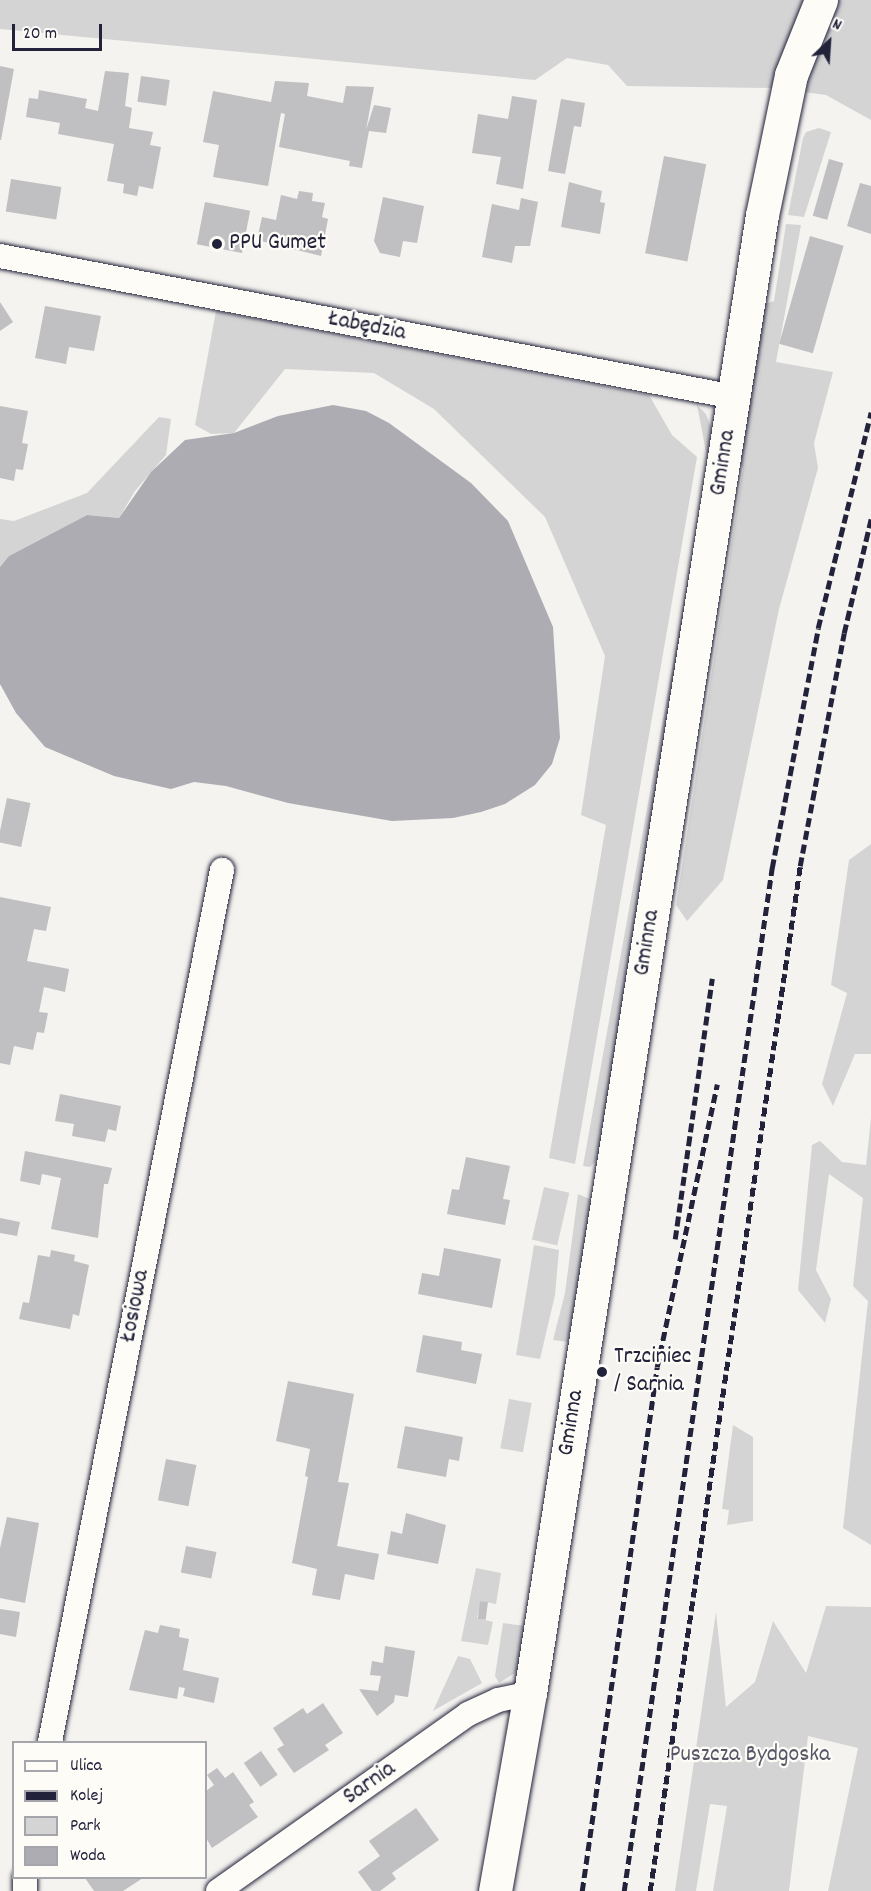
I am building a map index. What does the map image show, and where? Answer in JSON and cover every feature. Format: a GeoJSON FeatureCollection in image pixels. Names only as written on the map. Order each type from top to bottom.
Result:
{"type":"FeatureCollection","features":[{"type":"Feature","properties":{"kind":"street","name":"Gminna"},"geometry":{"type":"LineString","coordinates":[[495,1891],[530,1693],[775,137],[791,75],[821,0]]}},
{"type":"Feature","properties":{"kind":"street","name":"Łabędzia"},"geometry":{"type":"LineString","coordinates":[[0,256],[734,397]]}},
{"type":"Feature","properties":{"kind":"street","name":"Łosiowa"},"geometry":{"type":"LineString","coordinates":[[50,1741],[222,870]]}},
{"type":"Feature","properties":{"kind":"street","name":"Sarnia"},"geometry":{"type":"LineString","coordinates":[[218,1891],[468,1714],[498,1700],[530,1693]]}},
{"type":"Feature","properties":{"kind":"green space"},"geometry":{"type":"Polygon","coordinates":[[[0,0],[871,0],[871,120],[826,95],[773,88],[627,86],[608,65],[567,58],[535,80],[0,29],[0,0]]]}},
{"type":"Feature","properties":{"kind":"green space"},"geometry":{"type":"Polygon","coordinates":[[[819,128],[831,132],[804,217],[788,215],[803,138],[806,132],[819,128]]]}},
{"type":"Feature","properties":{"kind":"green space"},"geometry":{"type":"Polygon","coordinates":[[[786,224],[801,225],[776,362],[833,372],[814,443],[818,468],[779,609],[723,880],[687,921],[676,905],[743,469],[739,459],[761,306],[774,301],[786,224]]]}},
{"type":"Feature","properties":{"kind":"green space"},"geometry":{"type":"Polygon","coordinates":[[[216,311],[649,395],[672,435],[697,457],[575,1164],[549,1158],[606,825],[581,815],[605,656],[545,517],[434,409],[374,373],[285,369],[234,433],[211,434],[195,425],[216,311]]]}},
{"type":"Feature","properties":{"kind":"green space"},"geometry":{"type":"Polygon","coordinates":[[[697,405],[706,414],[712,430],[707,457],[697,405]]]}},
{"type":"Feature","properties":{"kind":"green space"},"geometry":{"type":"Polygon","coordinates":[[[159,417],[171,419],[166,455],[135,491],[119,518],[87,515],[9,556],[0,567],[0,519],[14,521],[87,493],[159,417]]]}},
{"type":"Feature","properties":{"kind":"green space"},"geometry":{"type":"Polygon","coordinates":[[[710,457],[599,1158],[590,1167],[583,1166],[710,457]]]}},
{"type":"Feature","properties":{"kind":"green space"},"geometry":{"type":"Polygon","coordinates":[[[871,844],[871,1054],[855,1054],[833,1106],[822,1084],[847,993],[831,985],[849,860],[871,844]]]}},
{"type":"Feature","properties":{"kind":"green space"},"geometry":{"type":"Polygon","coordinates":[[[871,1118],[871,1545],[843,1528],[868,1301],[853,1286],[863,1198],[829,1174],[816,1270],[831,1299],[825,1323],[798,1290],[812,1145],[820,1141],[842,1162],[866,1165],[871,1118]]]}},
{"type":"Feature","properties":{"kind":"green space"},"geometry":{"type":"Polygon","coordinates":[[[544,1187],[569,1193],[557,1245],[532,1240],[544,1187]]]}},
{"type":"Feature","properties":{"kind":"green space"},"geometry":{"type":"Polygon","coordinates":[[[578,1194],[592,1200],[568,1342],[553,1340],[565,1293],[578,1194]]]}},
{"type":"Feature","properties":{"kind":"green space"},"geometry":{"type":"Polygon","coordinates":[[[534,1245],[559,1250],[555,1295],[540,1359],[516,1355],[534,1245]]]}},
{"type":"Feature","properties":{"kind":"green space"},"geometry":{"type":"Polygon","coordinates":[[[509,1399],[532,1403],[523,1452],[500,1448],[509,1399]]]}},
{"type":"Feature","properties":{"kind":"green space"},"geometry":{"type":"Polygon","coordinates":[[[733,1425],[753,1437],[753,1521],[727,1525],[729,1510],[722,1509],[733,1425]]]}},
{"type":"Feature","properties":{"kind":"green space"},"geometry":{"type":"Polygon","coordinates":[[[476,1568],[501,1573],[496,1604],[481,1601],[477,1618],[493,1622],[488,1645],[461,1641],[476,1568]]]}},
{"type":"Feature","properties":{"kind":"green space","name":"Puszcza Bydgoska"},"geometry":{"type":"Polygon","coordinates":[[[826,1606],[871,1607],[871,1891],[828,1891],[858,1748],[808,1736],[789,1891],[713,1891],[727,1806],[710,1804],[696,1891],[675,1891],[716,1612],[726,1707],[755,1682],[773,1621],[806,1673],[826,1606]]]}},
{"type":"Feature","properties":{"kind":"green space"},"geometry":{"type":"Polygon","coordinates":[[[503,1623],[526,1626],[518,1671],[499,1683],[495,1676],[503,1623]]]}},
{"type":"Feature","properties":{"kind":"green space"},"geometry":{"type":"Polygon","coordinates":[[[458,1656],[470,1659],[482,1683],[433,1711],[458,1656]]]}},
{"type":"Feature","properties":{"kind":"water"},"geometry":{"type":"Polygon","coordinates":[[[333,405],[366,411],[389,423],[471,483],[508,521],[553,627],[560,738],[552,764],[535,785],[505,804],[481,812],[453,818],[392,821],[288,803],[226,786],[194,782],[171,789],[114,776],[45,747],[16,713],[0,684],[0,567],[9,556],[87,515],[119,518],[151,472],[185,440],[234,433],[278,416],[333,405]]]}},
{"type":"Feature","properties":{"kind":"building"},"geometry":{"type":"Polygon","coordinates":[[[0,66],[14,69],[1,140],[0,140],[0,66]]]}},
{"type":"Feature","properties":{"kind":"building"},"geometry":{"type":"Polygon","coordinates":[[[105,71],[129,73],[125,106],[132,108],[129,128],[153,132],[150,145],[161,147],[153,189],[139,186],[137,196],[123,193],[124,184],[107,181],[114,144],[58,134],[60,123],[26,117],[29,98],[38,99],[39,90],[87,99],[85,108],[98,111],[105,71]]]}},
{"type":"Feature","properties":{"kind":"building"},"geometry":{"type":"Polygon","coordinates":[[[141,76],[170,80],[166,106],[137,102],[141,76]]]}},
{"type":"Feature","properties":{"kind":"building"},"geometry":{"type":"Polygon","coordinates":[[[275,81],[309,83],[307,96],[343,103],[346,86],[374,87],[366,130],[374,105],[391,108],[386,133],[369,131],[362,168],[349,166],[350,161],[279,147],[285,114],[281,113],[268,186],[213,177],[219,145],[203,142],[213,91],[271,102],[275,81]]]}},
{"type":"Feature","properties":{"kind":"building"},"geometry":{"type":"Polygon","coordinates":[[[512,96],[537,100],[523,189],[496,184],[501,157],[472,153],[478,114],[508,119],[512,96]]]}},
{"type":"Feature","properties":{"kind":"building"},"geometry":{"type":"Polygon","coordinates":[[[561,99],[585,103],[581,127],[574,126],[565,174],[548,171],[561,99]]]}},
{"type":"Feature","properties":{"kind":"building"},"geometry":{"type":"Polygon","coordinates":[[[664,156],[706,164],[687,261],[645,253],[664,156]]]}},
{"type":"Feature","properties":{"kind":"building"},"geometry":{"type":"Polygon","coordinates":[[[829,159],[843,163],[827,220],[813,216],[829,159]]]}},
{"type":"Feature","properties":{"kind":"building"},"geometry":{"type":"Polygon","coordinates":[[[11,179],[61,187],[56,220],[6,212],[11,179]]]}},
{"type":"Feature","properties":{"kind":"building"},"geometry":{"type":"Polygon","coordinates":[[[569,182],[602,191],[600,202],[605,203],[600,234],[561,227],[569,182]]]}},
{"type":"Feature","properties":{"kind":"building"},"geometry":{"type":"Polygon","coordinates":[[[860,183],[871,186],[871,234],[847,226],[860,183]]]}},
{"type":"Feature","properties":{"kind":"building"},"geometry":{"type":"Polygon","coordinates":[[[299,191],[313,193],[312,201],[325,203],[322,217],[328,219],[321,256],[257,240],[262,217],[276,220],[281,195],[297,199],[299,191]]]}},
{"type":"Feature","properties":{"kind":"building"},"geometry":{"type":"Polygon","coordinates":[[[383,197],[424,206],[417,243],[403,241],[400,257],[380,253],[374,241],[383,197]]]}},
{"type":"Feature","properties":{"kind":"building"},"geometry":{"type":"Polygon","coordinates":[[[521,198],[538,202],[530,246],[515,246],[512,263],[482,257],[492,204],[519,210],[521,198]]]}},
{"type":"Feature","properties":{"kind":"building"},"geometry":{"type":"Polygon","coordinates":[[[205,202],[250,211],[242,253],[197,244],[205,202]]]}},
{"type":"Feature","properties":{"kind":"building"},"geometry":{"type":"Polygon","coordinates":[[[810,236],[844,246],[813,353],[779,344],[810,236]]]}},
{"type":"Feature","properties":{"kind":"building"},"geometry":{"type":"Polygon","coordinates":[[[0,302],[13,322],[0,331],[0,302]]]}},
{"type":"Feature","properties":{"kind":"building"},"geometry":{"type":"Polygon","coordinates":[[[45,306],[101,316],[94,351],[69,347],[66,364],[35,358],[45,306]]]}},
{"type":"Feature","properties":{"kind":"building"},"geometry":{"type":"Polygon","coordinates":[[[0,406],[28,411],[22,443],[28,444],[23,470],[16,469],[14,481],[0,478],[0,406]]]}},
{"type":"Feature","properties":{"kind":"building"},"geometry":{"type":"Polygon","coordinates":[[[7,798],[30,803],[21,847],[0,843],[7,798]]]}},
{"type":"Feature","properties":{"kind":"building"},"geometry":{"type":"Polygon","coordinates":[[[0,897],[51,907],[46,931],[34,929],[27,961],[69,969],[65,992],[44,987],[39,1012],[48,1013],[44,1033],[37,1032],[33,1050],[14,1046],[10,1065],[0,1063],[0,897]]]}},
{"type":"Feature","properties":{"kind":"building"},"geometry":{"type":"Polygon","coordinates":[[[60,1094],[121,1106],[116,1131],[108,1129],[105,1142],[72,1136],[74,1124],[55,1121],[60,1094]]]}},
{"type":"Feature","properties":{"kind":"building"},"geometry":{"type":"Polygon","coordinates":[[[25,1151],[112,1168],[108,1184],[104,1184],[98,1238],[51,1229],[61,1178],[42,1174],[40,1185],[20,1181],[25,1151]]]}},
{"type":"Feature","properties":{"kind":"building"},"geometry":{"type":"Polygon","coordinates":[[[466,1157],[510,1166],[503,1199],[510,1200],[505,1225],[447,1214],[452,1189],[459,1190],[466,1157]]]}},
{"type":"Feature","properties":{"kind":"building"},"geometry":{"type":"Polygon","coordinates":[[[0,1218],[20,1222],[17,1236],[0,1233],[0,1218]]]}},
{"type":"Feature","properties":{"kind":"building"},"geometry":{"type":"Polygon","coordinates":[[[444,1248],[501,1259],[492,1308],[418,1294],[422,1273],[439,1276],[444,1248]]]}},
{"type":"Feature","properties":{"kind":"building"},"geometry":{"type":"Polygon","coordinates":[[[51,1250],[75,1255],[74,1261],[89,1265],[79,1316],[73,1314],[70,1329],[19,1319],[23,1302],[29,1303],[38,1255],[50,1257],[51,1250]]]}},
{"type":"Feature","properties":{"kind":"building"},"geometry":{"type":"Polygon","coordinates":[[[423,1335],[462,1342],[461,1350],[482,1354],[476,1384],[416,1372],[423,1335]]]}},
{"type":"Feature","properties":{"kind":"building"},"geometry":{"type":"Polygon","coordinates":[[[288,1381],[354,1394],[338,1482],[349,1483],[337,1546],[379,1554],[374,1580],[345,1574],[340,1600],[312,1595],[317,1569],[292,1563],[308,1477],[305,1476],[310,1449],[276,1441],[288,1381]]]}},
{"type":"Feature","properties":{"kind":"building"},"geometry":{"type":"Polygon","coordinates":[[[405,1426],[463,1437],[459,1461],[449,1459],[446,1477],[397,1468],[405,1426]]]}},
{"type":"Feature","properties":{"kind":"building"},"geometry":{"type":"Polygon","coordinates":[[[166,1459],[196,1465],[188,1506],[158,1500],[166,1459]]]}},
{"type":"Feature","properties":{"kind":"building"},"geometry":{"type":"Polygon","coordinates":[[[406,1513],[446,1525],[438,1564],[387,1554],[391,1531],[402,1534],[406,1513]]]}},
{"type":"Feature","properties":{"kind":"building"},"geometry":{"type":"Polygon","coordinates":[[[7,1517],[39,1523],[25,1603],[0,1598],[0,1548],[7,1517]]]}},
{"type":"Feature","properties":{"kind":"building"},"geometry":{"type":"Polygon","coordinates":[[[186,1546],[216,1552],[211,1578],[181,1573],[186,1546]]]}},
{"type":"Feature","properties":{"kind":"building"},"geometry":{"type":"Polygon","coordinates":[[[480,1601],[488,1602],[486,1620],[478,1619],[480,1601]]]}},
{"type":"Feature","properties":{"kind":"building"},"geometry":{"type":"Polygon","coordinates":[[[0,1609],[20,1612],[16,1637],[0,1634],[0,1609]]]}},
{"type":"Feature","properties":{"kind":"building"},"geometry":{"type":"Polygon","coordinates":[[[160,1625],[180,1629],[179,1637],[189,1639],[183,1670],[219,1678],[214,1703],[183,1696],[185,1688],[179,1687],[177,1699],[129,1690],[145,1630],[158,1633],[160,1625]]]}},
{"type":"Feature","properties":{"kind":"building"},"geometry":{"type":"Polygon","coordinates":[[[385,1646],[415,1651],[408,1697],[395,1695],[394,1702],[377,1716],[359,1689],[378,1691],[381,1676],[370,1675],[372,1661],[383,1663],[385,1646]]]}},
{"type":"Feature","properties":{"kind":"building"},"geometry":{"type":"Polygon","coordinates":[[[323,1703],[343,1733],[325,1745],[329,1750],[294,1773],[277,1749],[284,1745],[273,1728],[303,1708],[307,1714],[323,1703]]]}},
{"type":"Feature","properties":{"kind":"building"},"geometry":{"type":"Polygon","coordinates":[[[261,1751],[278,1775],[260,1787],[244,1763],[261,1751]]]}},
{"type":"Feature","properties":{"kind":"building"},"geometry":{"type":"Polygon","coordinates":[[[217,1768],[225,1778],[233,1772],[254,1802],[249,1805],[258,1817],[212,1848],[207,1840],[207,1790],[214,1785],[207,1775],[217,1768]]]}},
{"type":"Feature","properties":{"kind":"building"},"geometry":{"type":"Polygon","coordinates":[[[416,1808],[439,1840],[392,1873],[396,1879],[380,1891],[372,1891],[358,1872],[380,1856],[369,1841],[416,1808]]]}},
{"type":"Feature","properties":{"kind":"building"},"geometry":{"type":"Polygon","coordinates":[[[86,1879],[141,1879],[123,1891],[94,1891],[86,1879]]]}},
{"type":"Feature","properties":{"kind":"railway"},"geometry":{"type":"LineString","coordinates":[[624,1891],[772,868],[818,628],[871,412]]}},
{"type":"Feature","properties":{"kind":"railway"},"geometry":{"type":"LineString","coordinates":[[650,1891],[800,866],[844,633],[871,519]]}},
{"type":"Feature","properties":{"kind":"railway"},"geometry":{"type":"LineString","coordinates":[[675,1239],[712,979]]}},
{"type":"Feature","properties":{"kind":"railway"},"geometry":{"type":"LineString","coordinates":[[582,1891],[657,1367],[717,1084]]}},
{"type":"Feature","properties":{"kind":"place","name":"PPU Gumet"},"geometry":{"type":"Point","coordinates":[217,244]}},
{"type":"Feature","properties":{"kind":"place","name":"Trzciniec / Sarnia"},"geometry":{"type":"Point","coordinates":[602,1372]}}]}
